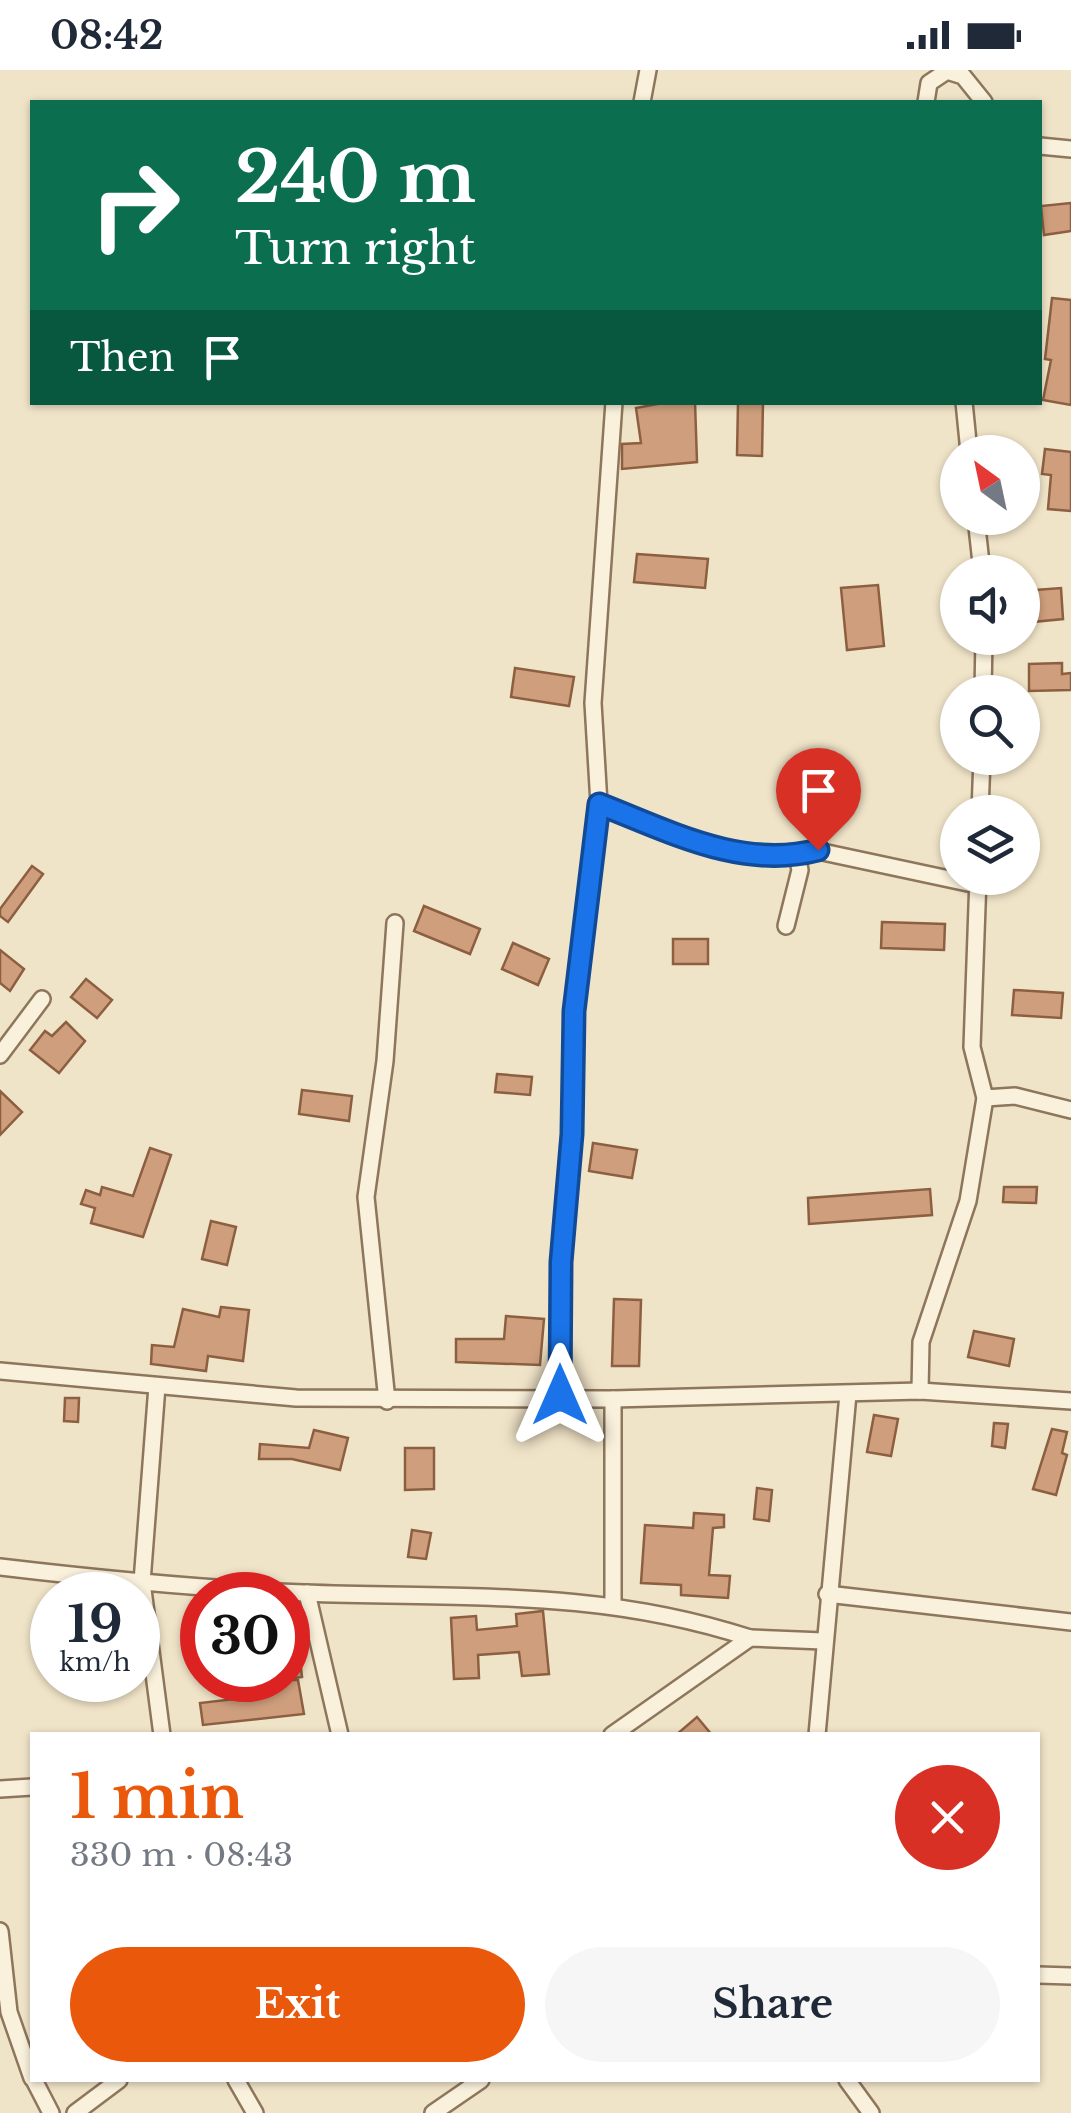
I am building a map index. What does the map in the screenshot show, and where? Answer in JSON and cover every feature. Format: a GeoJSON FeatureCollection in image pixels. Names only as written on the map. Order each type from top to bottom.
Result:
{"type":"FeatureCollection","features":[{"type":"Feature","properties":{"kind":"street"},"geometry":{"type":"LineString","coordinates":[[642,100],[648,70]]}},
{"type":"Feature","properties":{"kind":"street"},"geometry":{"type":"LineString","coordinates":[[926,100],[929,83],[947,71],[963,76],[982,100]]}},
{"type":"Feature","properties":{"kind":"street"},"geometry":{"type":"LineString","coordinates":[[1042,146],[1071,149]]}},
{"type":"Feature","properties":{"kind":"street"},"geometry":{"type":"LineString","coordinates":[[560,1395],[561,1262],[572,1134],[574,1011],[599,804],[592,704],[618,405]]}},
{"type":"Feature","properties":{"kind":"street"},"geometry":{"type":"LineString","coordinates":[[964,405],[967,435]]}},
{"type":"Feature","properties":{"kind":"street"},"geometry":{"type":"LineString","coordinates":[[599,804],[734,854],[796,856],[818,850],[940,874]]}},
{"type":"Feature","properties":{"kind":"street"},"geometry":{"type":"LineString","coordinates":[[786,926],[800,870],[796,856]]}},
{"type":"Feature","properties":{"kind":"street"},"geometry":{"type":"LineString","coordinates":[[920,1392],[921,1342],[968,1201],[984,1098],[972,1047],[977,895]]}},
{"type":"Feature","properties":{"kind":"street"},"geometry":{"type":"LineString","coordinates":[[387,1400],[366,1198],[385,1061],[395,923]]}},
{"type":"Feature","properties":{"kind":"street"},"geometry":{"type":"LineString","coordinates":[[0,1055],[42,999]]}},
{"type":"Feature","properties":{"kind":"street"},"geometry":{"type":"LineString","coordinates":[[984,1098],[1015,1096],[1071,1110]]}},
{"type":"Feature","properties":{"kind":"street"},"geometry":{"type":"LineString","coordinates":[[0,1371],[296,1398],[613,1398],[920,1392],[1071,1401]]}},
{"type":"Feature","properties":{"kind":"street"},"geometry":{"type":"LineString","coordinates":[[143,1572],[157,1386]]}},
{"type":"Feature","properties":{"kind":"street"},"geometry":{"type":"LineString","coordinates":[[817,1732],[848,1394]]}},
{"type":"Feature","properties":{"kind":"street"},"geometry":{"type":"LineString","coordinates":[[613,1398],[614,1606]]}},
{"type":"Feature","properties":{"kind":"street"},"geometry":{"type":"LineString","coordinates":[[0,1567],[47,1572]]}},
{"type":"Feature","properties":{"kind":"street"},"geometry":{"type":"LineString","coordinates":[[310,1593],[477,1593],[682,1616],[750,1638],[823,1641]]}},
{"type":"Feature","properties":{"kind":"street"},"geometry":{"type":"LineString","coordinates":[[828,1594],[1071,1622]]}},
{"type":"Feature","properties":{"kind":"street"},"geometry":{"type":"LineString","coordinates":[[310,1602],[339,1732]]}},
{"type":"Feature","properties":{"kind":"street"},"geometry":{"type":"LineString","coordinates":[[616,1732],[750,1638]]}},
{"type":"Feature","properties":{"kind":"street"},"geometry":{"type":"LineString","coordinates":[[158,1702],[162,1732]]}},
{"type":"Feature","properties":{"kind":"street"},"geometry":{"type":"LineString","coordinates":[[0,1789],[30,1787]]}},
{"type":"Feature","properties":{"kind":"street"},"geometry":{"type":"LineString","coordinates":[[0,1930],[9,2012],[30,2071]]}},
{"type":"Feature","properties":{"kind":"street"},"geometry":{"type":"LineString","coordinates":[[1040,1974],[1071,1976]]}},
{"type":"Feature","properties":{"kind":"street"},"geometry":{"type":"LineString","coordinates":[[35,2082],[51,2113]]}},
{"type":"Feature","properties":{"kind":"street"},"geometry":{"type":"LineString","coordinates":[[75,2113],[116,2082]]}},
{"type":"Feature","properties":{"kind":"street"},"geometry":{"type":"LineString","coordinates":[[237,2082],[255,2113]]}},
{"type":"Feature","properties":{"kind":"street"},"geometry":{"type":"LineString","coordinates":[[433,2113],[479,2082]]}},
{"type":"Feature","properties":{"kind":"street"},"geometry":{"type":"LineString","coordinates":[[848,2082],[871,2113]]}},
{"type":"Feature","properties":{"kind":"building"},"geometry":{"type":"Polygon","coordinates":[[[1071,203],[1071,231],[1044,235],[1042,206],[1071,203]]]}},
{"type":"Feature","properties":{"kind":"building"},"geometry":{"type":"Polygon","coordinates":[[[1052,298],[1071,300],[1071,405],[1043,400],[1051,360],[1045,359],[1052,298]]]}},
{"type":"Feature","properties":{"kind":"building"},"geometry":{"type":"Polygon","coordinates":[[[695,405],[697,462],[622,469],[622,444],[641,443],[636,408],[695,405]]]}},
{"type":"Feature","properties":{"kind":"building"},"geometry":{"type":"Polygon","coordinates":[[[738,405],[763,405],[762,456],[737,455],[738,405]]]}},
{"type":"Feature","properties":{"kind":"building"},"geometry":{"type":"Polygon","coordinates":[[[1045,449],[1071,452],[1071,511],[1048,509],[1051,475],[1042,474],[1045,449]]]}},
{"type":"Feature","properties":{"kind":"building"},"geometry":{"type":"Polygon","coordinates":[[[637,554],[708,559],[705,588],[634,582],[637,554]]]}},
{"type":"Feature","properties":{"kind":"building"},"geometry":{"type":"Polygon","coordinates":[[[878,585],[884,646],[847,650],[841,588],[878,585]]]}},
{"type":"Feature","properties":{"kind":"building"},"geometry":{"type":"Polygon","coordinates":[[[1061,588],[1063,619],[1040,621],[1040,590],[1061,588]]]}},
{"type":"Feature","properties":{"kind":"building"},"geometry":{"type":"Polygon","coordinates":[[[1062,663],[1062,674],[1071,673],[1071,690],[1040,691],[1040,675],[1029,675],[1029,664],[1062,663]]]}},
{"type":"Feature","properties":{"kind":"building"},"geometry":{"type":"Polygon","coordinates":[[[515,668],[574,677],[569,706],[511,697],[515,668]]]}},
{"type":"Feature","properties":{"kind":"building"},"geometry":{"type":"Polygon","coordinates":[[[32,866],[43,874],[8,922],[0,916],[0,909],[32,866]]]}},
{"type":"Feature","properties":{"kind":"building"},"geometry":{"type":"Polygon","coordinates":[[[424,906],[480,929],[470,954],[414,931],[424,906]]]}},
{"type":"Feature","properties":{"kind":"building"},"geometry":{"type":"Polygon","coordinates":[[[882,922],[945,924],[944,950],[881,948],[882,922]]]}},
{"type":"Feature","properties":{"kind":"building"},"geometry":{"type":"Polygon","coordinates":[[[673,939],[708,939],[708,964],[673,964],[673,939]]]}},
{"type":"Feature","properties":{"kind":"building"},"geometry":{"type":"Polygon","coordinates":[[[513,943],[549,959],[538,985],[502,969],[513,943]]]}},
{"type":"Feature","properties":{"kind":"building"},"geometry":{"type":"Polygon","coordinates":[[[0,950],[24,969],[10,991],[0,983],[0,950]]]}},
{"type":"Feature","properties":{"kind":"building"},"geometry":{"type":"Polygon","coordinates":[[[86,979],[112,1000],[97,1018],[71,997],[86,979]]]}},
{"type":"Feature","properties":{"kind":"building"},"geometry":{"type":"Polygon","coordinates":[[[1014,990],[1063,993],[1061,1018],[1012,1015],[1014,990]]]}},
{"type":"Feature","properties":{"kind":"building"},"geometry":{"type":"Polygon","coordinates":[[[66,1022],[85,1041],[59,1073],[30,1050],[45,1031],[52,1036],[66,1022]]]}},
{"type":"Feature","properties":{"kind":"building"},"geometry":{"type":"Polygon","coordinates":[[[497,1074],[532,1077],[530,1095],[495,1092],[497,1074]]]}},
{"type":"Feature","properties":{"kind":"building"},"geometry":{"type":"Polygon","coordinates":[[[302,1090],[352,1096],[349,1121],[299,1114],[302,1090]]]}},
{"type":"Feature","properties":{"kind":"building"},"geometry":{"type":"Polygon","coordinates":[[[0,1091],[22,1112],[0,1135],[0,1091]]]}},
{"type":"Feature","properties":{"kind":"building"},"geometry":{"type":"Polygon","coordinates":[[[593,1143],[637,1150],[632,1178],[589,1171],[593,1143]]]}},
{"type":"Feature","properties":{"kind":"building"},"geometry":{"type":"Polygon","coordinates":[[[150,1148],[171,1155],[143,1237],[91,1223],[95,1208],[81,1204],[86,1190],[100,1195],[102,1187],[133,1196],[150,1148]]]}},
{"type":"Feature","properties":{"kind":"building"},"geometry":{"type":"Polygon","coordinates":[[[1004,1187],[1037,1187],[1036,1203],[1003,1202],[1004,1187]]]}},
{"type":"Feature","properties":{"kind":"building"},"geometry":{"type":"Polygon","coordinates":[[[930,1189],[932,1215],[809,1224],[808,1198],[930,1189]]]}},
{"type":"Feature","properties":{"kind":"building"},"geometry":{"type":"Polygon","coordinates":[[[211,1221],[236,1227],[227,1265],[202,1259],[211,1221]]]}},
{"type":"Feature","properties":{"kind":"building"},"geometry":{"type":"Polygon","coordinates":[[[614,1299],[641,1300],[639,1366],[612,1366],[614,1299]]]}},
{"type":"Feature","properties":{"kind":"building"},"geometry":{"type":"Polygon","coordinates":[[[221,1307],[249,1310],[243,1361],[208,1356],[206,1371],[151,1364],[152,1345],[174,1347],[183,1309],[219,1317],[221,1307]]]}},
{"type":"Feature","properties":{"kind":"building"},"geometry":{"type":"Polygon","coordinates":[[[506,1316],[544,1319],[540,1365],[456,1362],[456,1339],[504,1339],[506,1316]]]}},
{"type":"Feature","properties":{"kind":"building"},"geometry":{"type":"Polygon","coordinates":[[[974,1331],[1014,1339],[1009,1366],[968,1357],[974,1331]]]}},
{"type":"Feature","properties":{"kind":"building"},"geometry":{"type":"Polygon","coordinates":[[[65,1398],[79,1398],[78,1422],[64,1421],[65,1398]]]}},
{"type":"Feature","properties":{"kind":"building"},"geometry":{"type":"Polygon","coordinates":[[[874,1415],[898,1419],[891,1456],[867,1452],[874,1415]]]}},
{"type":"Feature","properties":{"kind":"building"},"geometry":{"type":"Polygon","coordinates":[[[994,1423],[1008,1424],[1005,1448],[992,1446],[994,1423]]]}},
{"type":"Feature","properties":{"kind":"building"},"geometry":{"type":"Polygon","coordinates":[[[1052,1429],[1067,1432],[1062,1453],[1067,1455],[1056,1495],[1033,1489],[1052,1429]]]}},
{"type":"Feature","properties":{"kind":"building"},"geometry":{"type":"Polygon","coordinates":[[[314,1430],[348,1438],[340,1470],[292,1459],[259,1459],[260,1444],[309,1448],[314,1430]]]}},
{"type":"Feature","properties":{"kind":"building"},"geometry":{"type":"Polygon","coordinates":[[[405,1448],[434,1448],[434,1489],[405,1490],[405,1448]]]}},
{"type":"Feature","properties":{"kind":"building"},"geometry":{"type":"Polygon","coordinates":[[[757,1488],[772,1490],[769,1521],[754,1519],[757,1488]]]}},
{"type":"Feature","properties":{"kind":"building"},"geometry":{"type":"Polygon","coordinates":[[[694,1513],[724,1515],[724,1527],[713,1528],[709,1575],[730,1576],[728,1598],[681,1595],[681,1585],[641,1583],[645,1525],[693,1528],[694,1513]]]}},
{"type":"Feature","properties":{"kind":"building"},"geometry":{"type":"Polygon","coordinates":[[[412,1530],[431,1533],[426,1559],[408,1557],[412,1530]]]}},
{"type":"Feature","properties":{"kind":"building"},"geometry":{"type":"Polygon","coordinates":[[[543,1611],[549,1674],[522,1676],[519,1652],[478,1655],[479,1678],[454,1679],[451,1618],[476,1616],[477,1630],[517,1626],[516,1614],[543,1611]]]}},
{"type":"Feature","properties":{"kind":"building"},"geometry":{"type":"Polygon","coordinates":[[[302,1702],[304,1714],[203,1725],[200,1703],[302,1702]]]}},
{"type":"Feature","properties":{"kind":"building"},"geometry":{"type":"Polygon","coordinates":[[[697,1717],[710,1732],[680,1732],[697,1717]]]}},
{"type":"Feature","properties":{"kind":"route"},"geometry":{"type":"LineString","coordinates":[[560,1395],[561,1262],[572,1134],[574,1011],[599,804],[734,854],[796,856],[818,850]]}}]}
